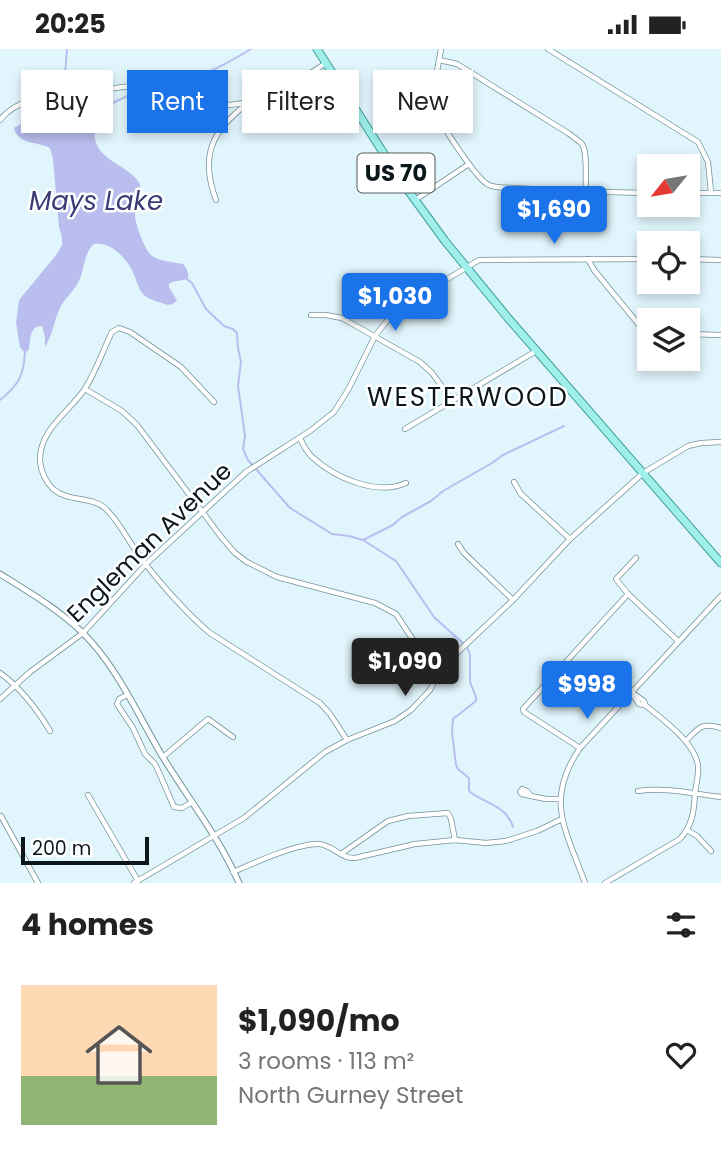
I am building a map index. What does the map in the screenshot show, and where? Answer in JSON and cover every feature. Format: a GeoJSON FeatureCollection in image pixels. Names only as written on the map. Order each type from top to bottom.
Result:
{"type":"FeatureCollection","features":[{"type":"Feature","properties":{"kind":"main road","name":"US 70"},"geometry":{"type":"LineString","coordinates":[[317,49],[415,200],[466,267],[721,563]]}},
{"type":"Feature","properties":{"kind":"street"},"geometry":{"type":"LineString","coordinates":[[440,49],[434,81],[437,114],[469,165],[491,186],[637,193]]}},
{"type":"Feature","properties":{"kind":"street"},"geometry":{"type":"LineString","coordinates":[[548,49],[698,142],[709,162],[711,192]]}},
{"type":"Feature","properties":{"kind":"street"},"geometry":{"type":"LineString","coordinates":[[439,60],[457,64],[579,142],[585,154],[586,191]]}},
{"type":"Feature","properties":{"kind":"street"},"geometry":{"type":"LineString","coordinates":[[315,70],[326,63]]}},
{"type":"Feature","properties":{"kind":"street"},"geometry":{"type":"LineString","coordinates":[[0,120],[9,110],[40,97],[124,87],[150,88],[203,105],[242,103]]}},
{"type":"Feature","properties":{"kind":"street"},"geometry":{"type":"LineString","coordinates":[[216,200],[209,173],[213,143],[226,121],[242,107]]}},
{"type":"Feature","properties":{"kind":"street"},"geometry":{"type":"LineString","coordinates":[[415,200],[469,165]]}},
{"type":"Feature","properties":{"kind":"street"},"geometry":{"type":"LineString","coordinates":[[700,192],[721,193]]}},
{"type":"Feature","properties":{"kind":"street"},"geometry":{"type":"LineString","coordinates":[[588,259],[637,322]]}},
{"type":"Feature","properties":{"kind":"street","name":"Engleman Avenue"},"geometry":{"type":"LineString","coordinates":[[0,699],[43,662],[83,633],[145,564],[246,472],[324,421],[342,401],[375,336],[402,308],[479,260],[637,259]]}},
{"type":"Feature","properties":{"kind":"street"},"geometry":{"type":"LineString","coordinates":[[700,259],[721,260]]}},
{"type":"Feature","properties":{"kind":"street"},"geometry":{"type":"LineString","coordinates":[[311,315],[327,314],[342,318],[420,362],[452,400]]}},
{"type":"Feature","properties":{"kind":"street"},"geometry":{"type":"LineString","coordinates":[[214,402],[181,367],[130,332],[119,328],[112,332],[85,389],[46,435],[40,449],[42,472],[55,491],[74,499],[94,501],[108,511],[145,564],[201,626],[320,703],[347,740]]}},
{"type":"Feature","properties":{"kind":"street"},"geometry":{"type":"LineString","coordinates":[[700,334],[721,335]]}},
{"type":"Feature","properties":{"kind":"street"},"geometry":{"type":"LineString","coordinates":[[405,429],[537,351]]}},
{"type":"Feature","properties":{"kind":"street"},"geometry":{"type":"LineString","coordinates":[[85,389],[130,418],[235,553],[262,571],[277,577],[374,603],[396,614],[423,655],[439,672]]}},
{"type":"Feature","properties":{"kind":"street"},"geometry":{"type":"LineString","coordinates":[[300,438],[313,457],[353,483],[393,487],[407,483]]}},
{"type":"Feature","properties":{"kind":"street"},"geometry":{"type":"LineString","coordinates":[[88,795],[136,882],[244,818],[325,752],[403,716],[430,690],[439,672],[513,600],[570,539],[643,473],[688,446],[721,442]]}},
{"type":"Feature","properties":{"kind":"street"},"geometry":{"type":"LineString","coordinates":[[514,482],[521,494],[570,539]]}},
{"type":"Feature","properties":{"kind":"street"},"geometry":{"type":"LineString","coordinates":[[458,544],[464,554],[513,600]]}},
{"type":"Feature","properties":{"kind":"street"},"geometry":{"type":"LineString","coordinates":[[636,558],[615,579],[678,641]]}},
{"type":"Feature","properties":{"kind":"street"},"geometry":{"type":"LineString","coordinates":[[0,574],[48,604],[83,633],[101,654],[214,837],[239,883]]}},
{"type":"Feature","properties":{"kind":"street"},"geometry":{"type":"LineString","coordinates":[[580,748],[523,709],[628,594]]}},
{"type":"Feature","properties":{"kind":"street"},"geometry":{"type":"LineString","coordinates":[[585,883],[562,819],[560,799],[566,772],[580,748],[721,596]]}},
{"type":"Feature","properties":{"kind":"street"},"geometry":{"type":"LineString","coordinates":[[0,673],[36,708],[50,731]]}},
{"type":"Feature","properties":{"kind":"street"},"geometry":{"type":"LineString","coordinates":[[606,883],[680,839],[694,812],[699,768],[693,751],[639,696],[631,692]]}},
{"type":"Feature","properties":{"kind":"street"},"geometry":{"type":"LineString","coordinates":[[127,695],[117,704],[133,728],[145,754],[155,764],[174,807],[182,808],[192,802]]}},
{"type":"Feature","properties":{"kind":"street"},"geometry":{"type":"LineString","coordinates":[[163,757],[208,719],[233,737]]}},
{"type":"Feature","properties":{"kind":"street"},"geometry":{"type":"LineString","coordinates":[[685,741],[700,727],[706,725],[721,728]]}},
{"type":"Feature","properties":{"kind":"street"},"geometry":{"type":"LineString","coordinates":[[638,791],[647,789],[721,797]]}},
{"type":"Feature","properties":{"kind":"street"},"geometry":{"type":"LineString","coordinates":[[531,796],[560,799]]}},
{"type":"Feature","properties":{"kind":"street"},"geometry":{"type":"LineString","coordinates":[[341,854],[388,821],[408,816],[448,813],[455,840]]}},
{"type":"Feature","properties":{"kind":"street"},"geometry":{"type":"LineString","coordinates":[[1,816],[38,883]]}},
{"type":"Feature","properties":{"kind":"street"},"geometry":{"type":"LineString","coordinates":[[233,872],[309,845],[327,846],[347,858],[355,858],[415,844],[455,840],[486,843],[506,841],[562,819]]}},
{"type":"Feature","properties":{"kind":"street"},"geometry":{"type":"LineString","coordinates":[[687,830],[711,851]]}},
{"type":"Feature","properties":{"kind":"water","name":"Mays Lake"},"geometry":{"type":"Polygon","coordinates":[[[21,125],[21,133],[95,133],[102,152],[140,184],[141,192],[135,216],[146,249],[154,257],[183,264],[187,271],[188,279],[169,284],[177,301],[167,305],[146,297],[122,256],[106,245],[94,244],[87,255],[78,283],[61,306],[45,347],[42,326],[33,331],[29,349],[25,353],[20,347],[16,323],[19,300],[57,254],[62,245],[62,237],[50,148],[24,140],[14,128],[21,125]]]}},
{"type":"Feature","properties":{"kind":"waterway"},"geometry":{"type":"LineString","coordinates":[[65,70],[67,49]]}},
{"type":"Feature","properties":{"kind":"waterway"},"geometry":{"type":"LineString","coordinates":[[212,70],[251,49]]}},
{"type":"Feature","properties":{"kind":"waterway"},"geometry":{"type":"LineString","coordinates":[[113,103],[127,96]]}},
{"type":"Feature","properties":{"kind":"waterway"},"geometry":{"type":"LineString","coordinates":[[187,279],[206,309],[224,326],[237,333],[241,362],[238,386],[245,436],[243,449],[248,460],[290,508],[332,534],[363,540],[396,561],[434,617],[467,647],[470,655],[470,682],[476,701],[453,719],[456,765],[469,778],[470,792],[506,814],[513,827]]}},
{"type":"Feature","properties":{"kind":"waterway"},"geometry":{"type":"LineString","coordinates":[[0,400],[19,379],[25,351]]}},
{"type":"Feature","properties":{"kind":"waterway"},"geometry":{"type":"LineString","coordinates":[[363,540],[393,525],[503,455],[564,426]]}},
{"type":"Feature","properties":{"kind":"district","name":"WESTERWOOD"},"geometry":{"type":"Point","coordinates":[468,397]}}]}
